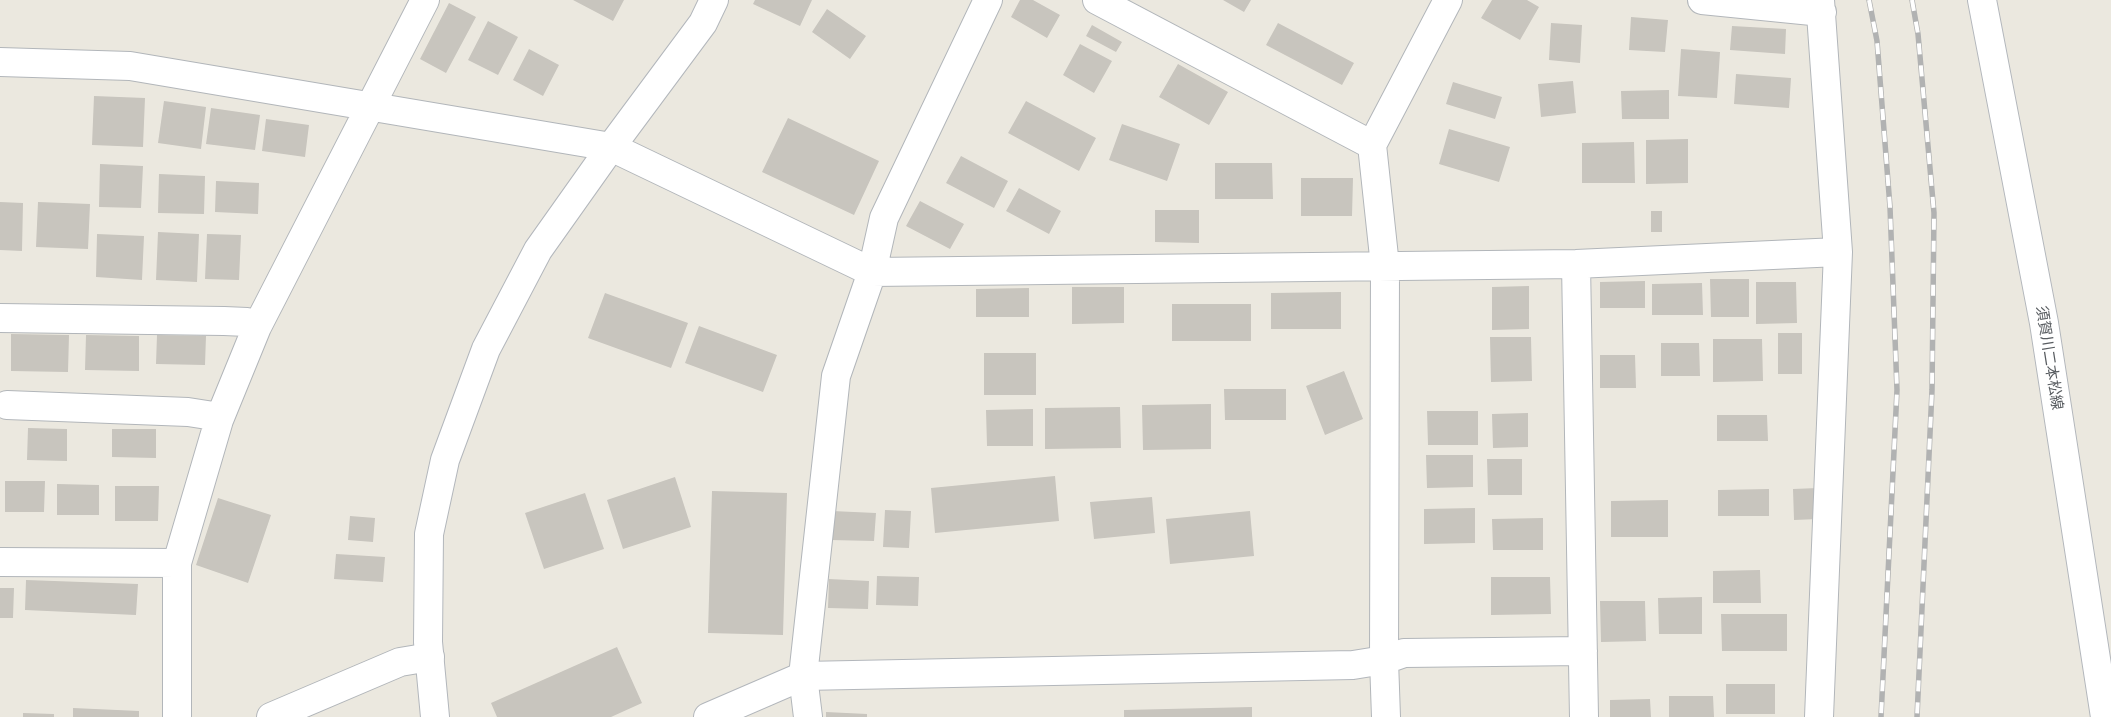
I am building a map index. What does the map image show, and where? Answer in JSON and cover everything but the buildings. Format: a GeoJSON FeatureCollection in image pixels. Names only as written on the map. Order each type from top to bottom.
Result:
{"type":"FeatureCollection","features":[{"type":"Feature","properties":{"kind":"street"},"geometry":{"type":"LineString","coordinates":[[177,717],[177,564],[220,417],[257,327],[425,0]]}},
{"type":"Feature","properties":{"kind":"street"},"geometry":{"type":"LineString","coordinates":[[435,717],[427,581],[429,534],[445,460],[486,349],[538,250],[611,147],[703,23],[714,0]]}},
{"type":"Feature","properties":{"kind":"street"},"geometry":{"type":"LineString","coordinates":[[808,717],[803,676],[836,376],[872,272],[884,218],[988,0]]}},
{"type":"Feature","properties":{"kind":"street"},"geometry":{"type":"LineString","coordinates":[[1097,0],[1372,145]]}},
{"type":"Feature","properties":{"kind":"street"},"geometry":{"type":"LineString","coordinates":[[1386,717],[1384,660],[1385,266],[1372,145],[1448,0]]}},
{"type":"Feature","properties":{"kind":"street"},"geometry":{"type":"LineString","coordinates":[[1702,0],[1821,6],[1838,252],[1819,717]]}},
{"type":"Feature","properties":{"kind":"street","name":"須賀川二本松線"},"geometry":{"type":"LineString","coordinates":[[1982,0],[2044,323],[2104,717]]}},
{"type":"Feature","properties":{"kind":"street"},"geometry":{"type":"LineString","coordinates":[[0,62],[130,66],[611,147],[872,272],[1576,264],[1838,252]]}},
{"type":"Feature","properties":{"kind":"street"},"geometry":{"type":"LineString","coordinates":[[1576,264],[1584,717]]}},
{"type":"Feature","properties":{"kind":"street"},"geometry":{"type":"LineString","coordinates":[[0,318],[224,321],[247,322],[257,327]]}},
{"type":"Feature","properties":{"kind":"street"},"geometry":{"type":"LineString","coordinates":[[7,405],[188,412],[220,417]]}},
{"type":"Feature","properties":{"kind":"street"},"geometry":{"type":"LineString","coordinates":[[0,562],[177,564]]}},
{"type":"Feature","properties":{"kind":"street"},"geometry":{"type":"LineString","coordinates":[[708,717],[803,676],[1353,665],[1384,660],[1404,652],[1583,651]]}},
{"type":"Feature","properties":{"kind":"street"},"geometry":{"type":"LineString","coordinates":[[272,717],[400,662],[430,657]]}},
{"type":"Feature","properties":{"kind":"railway"},"geometry":{"type":"LineString","coordinates":[[1869,0],[1877,41],[1890,207],[1897,390],[1881,717]]}},
{"type":"Feature","properties":{"kind":"railway"},"geometry":{"type":"LineString","coordinates":[[1912,0],[1918,34],[1934,213],[1932,390],[1917,717]]}}]}
